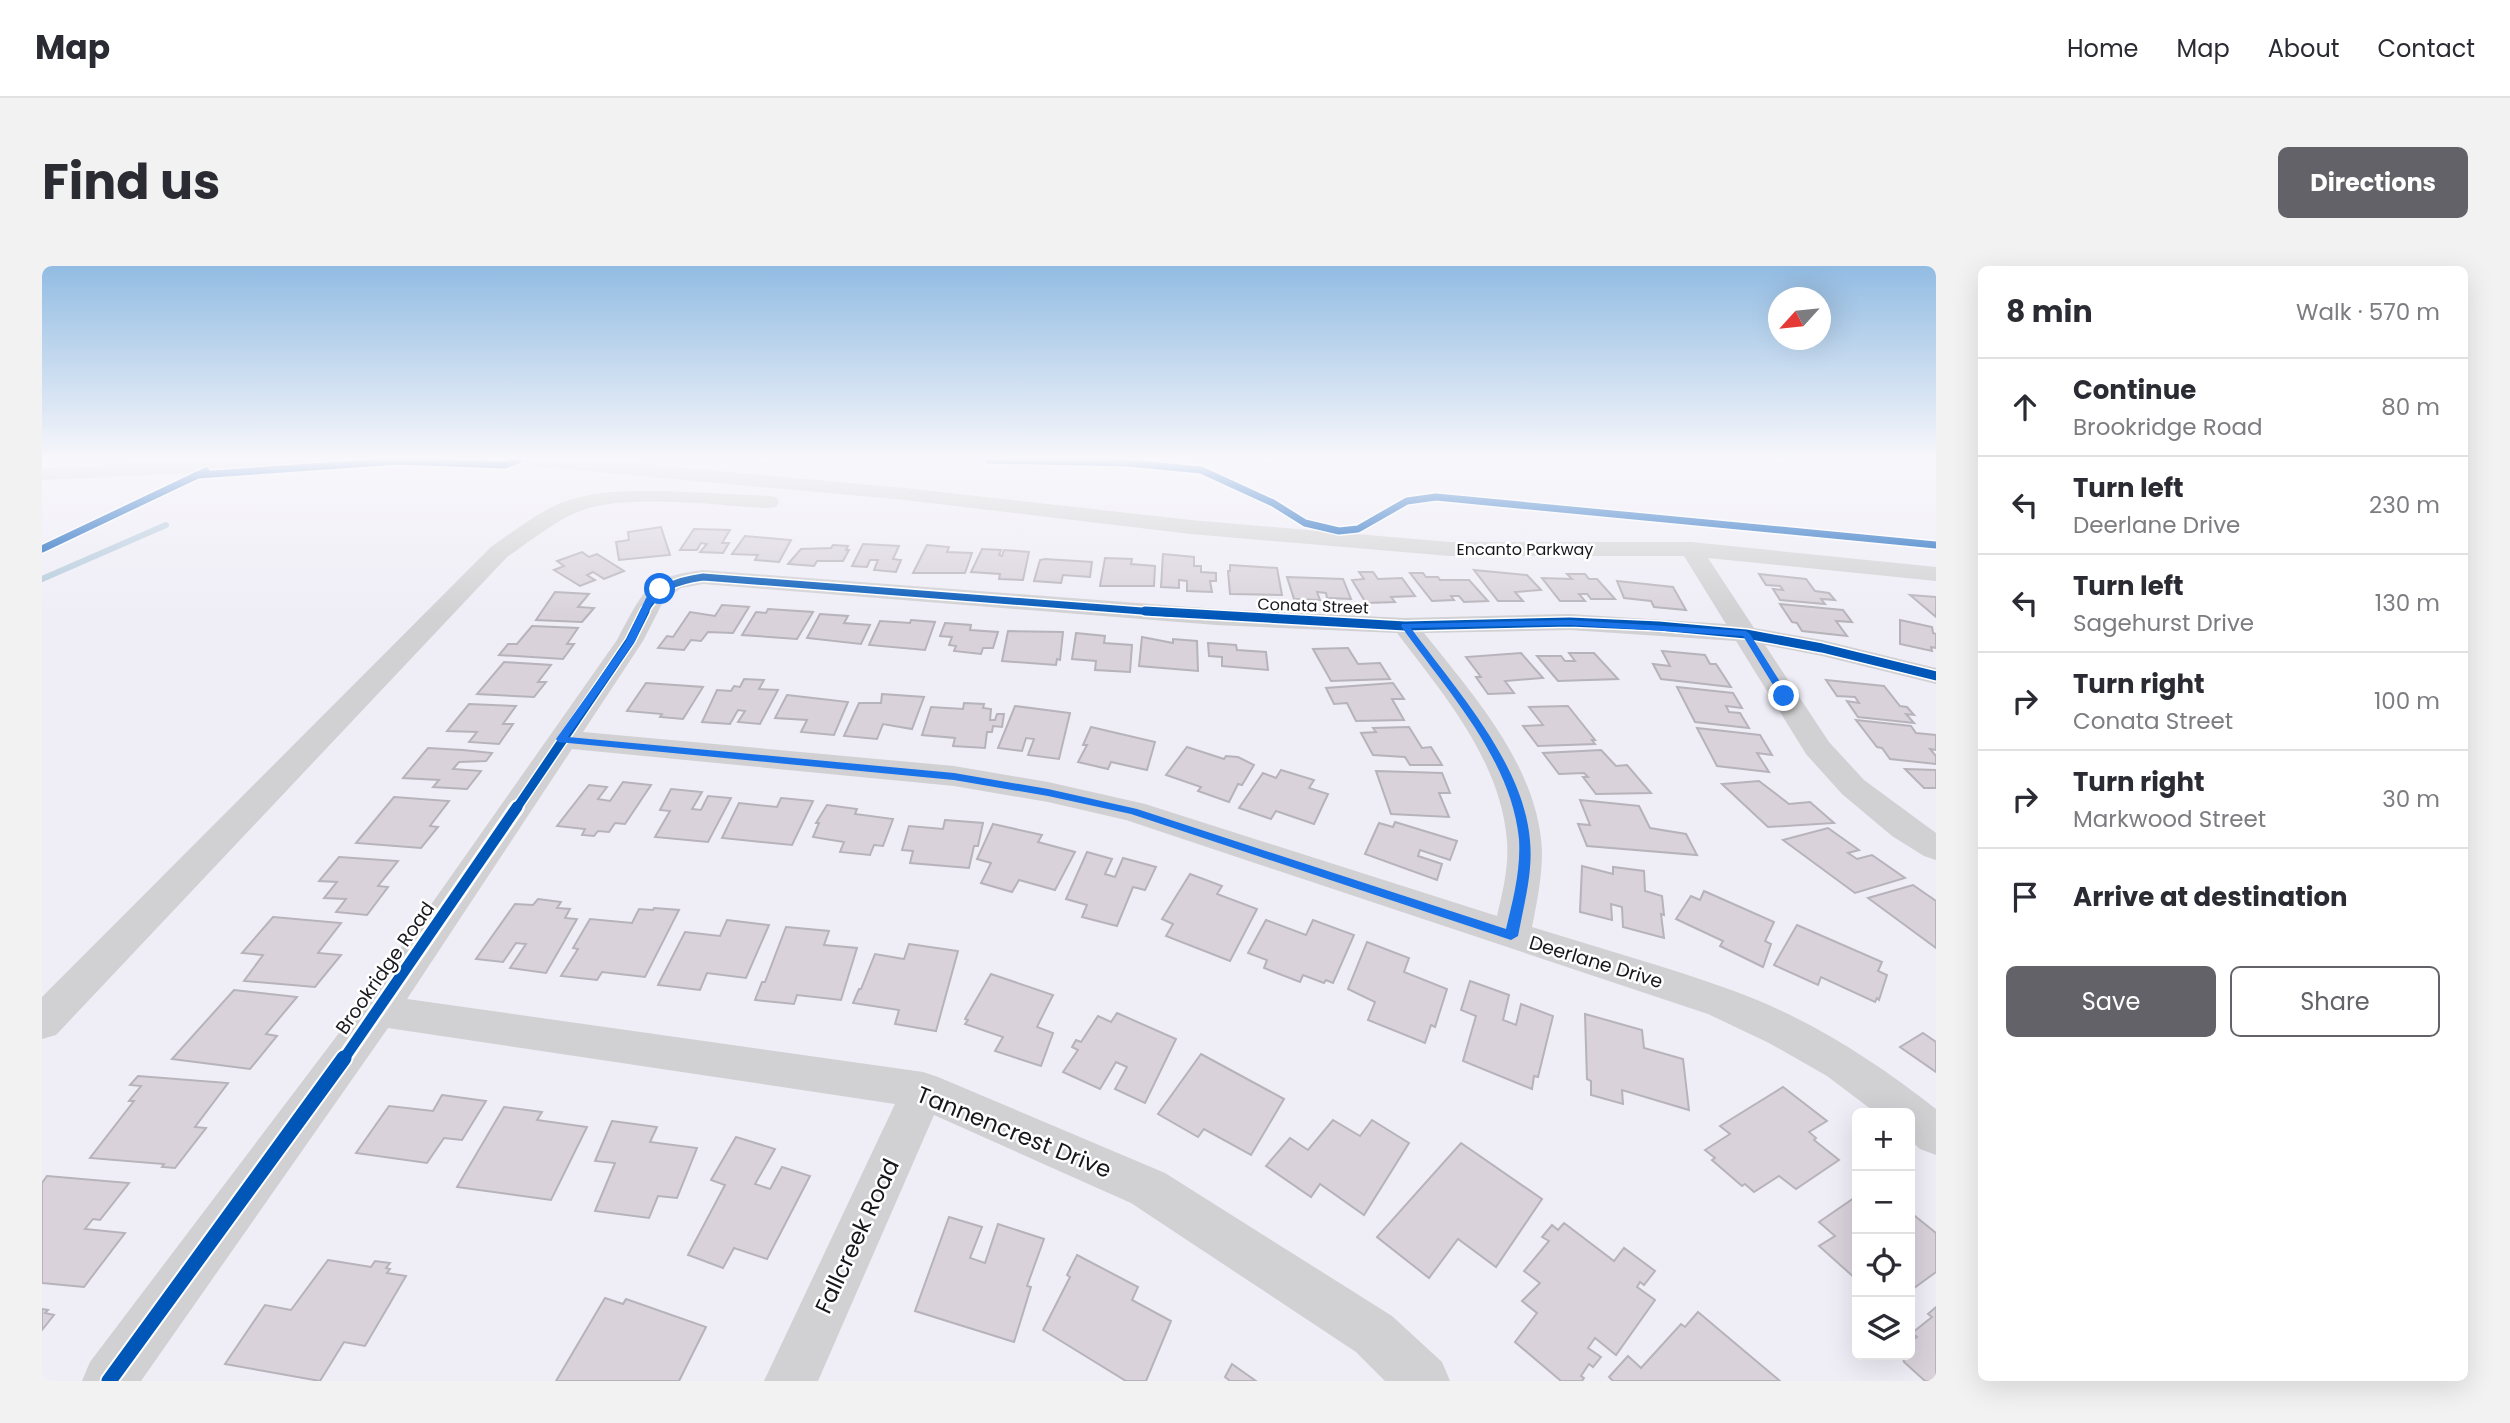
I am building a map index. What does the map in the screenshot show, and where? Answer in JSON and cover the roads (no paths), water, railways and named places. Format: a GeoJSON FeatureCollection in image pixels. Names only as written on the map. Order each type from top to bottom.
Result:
{"type":"FeatureCollection","features":[{"type":"Feature","properties":{"kind":"street"},"geometry":{"type":"LineString","coordinates":[[42,1023],[499,552],[561,512]]}},
{"type":"Feature","properties":{"kind":"street","name":"Encanto Parkway"},"geometry":{"type":"LineString","coordinates":[[1061,512],[1191,527],[1450,550],[1691,549],[1936,574]]}},
{"type":"Feature","properties":{"kind":"street"},"geometry":{"type":"LineString","coordinates":[[1691,549],[1817,748],[1853,787],[1904,828],[1936,848]]}},
{"type":"Feature","properties":{"kind":"street","name":"Conata Street"},"geometry":{"type":"LineString","coordinates":[[684,578],[703,577],[1216,617],[1405,626],[1570,622],[1746,634],[1822,648],[1936,676]]}},
{"type":"Feature","properties":{"kind":"street","name":"Brookridge Road"},"geometry":{"type":"LineString","coordinates":[[109,1381],[377,1011],[630,641],[650,598],[672,581],[684,578]]}},
{"type":"Feature","properties":{"kind":"street"},"geometry":{"type":"LineString","coordinates":[[1405,626],[1492,747],[1515,796],[1524,840],[1523,881],[1511,936]]}},
{"type":"Feature","properties":{"kind":"street","name":"Deerlane Drive"},"geometry":{"type":"LineString","coordinates":[[562,739],[954,776],[1048,792],[1145,815],[1722,1003],[1783,1031],[1842,1064],[1901,1108]]}},
{"type":"Feature","properties":{"kind":"street","name":"Tannencrest Drive"},"geometry":{"type":"LineString","coordinates":[[377,1011],[923,1090],[1148,1188],[1374,1334],[1423,1381]]}},
{"type":"Feature","properties":{"kind":"street","name":"Fallcreek Road"},"geometry":{"type":"LineString","coordinates":[[791,1381],[923,1090]]}},
{"type":"Feature","properties":{"kind":"street","name":"Deerlane Drive"},"geometry":{"type":"LineString","coordinates":[[1915,1119],[1936,1135]]}},
{"type":"Feature","properties":{"kind":"waterway"},"geometry":{"type":"LineString","coordinates":[[42,579],[166,525]]}}]}
